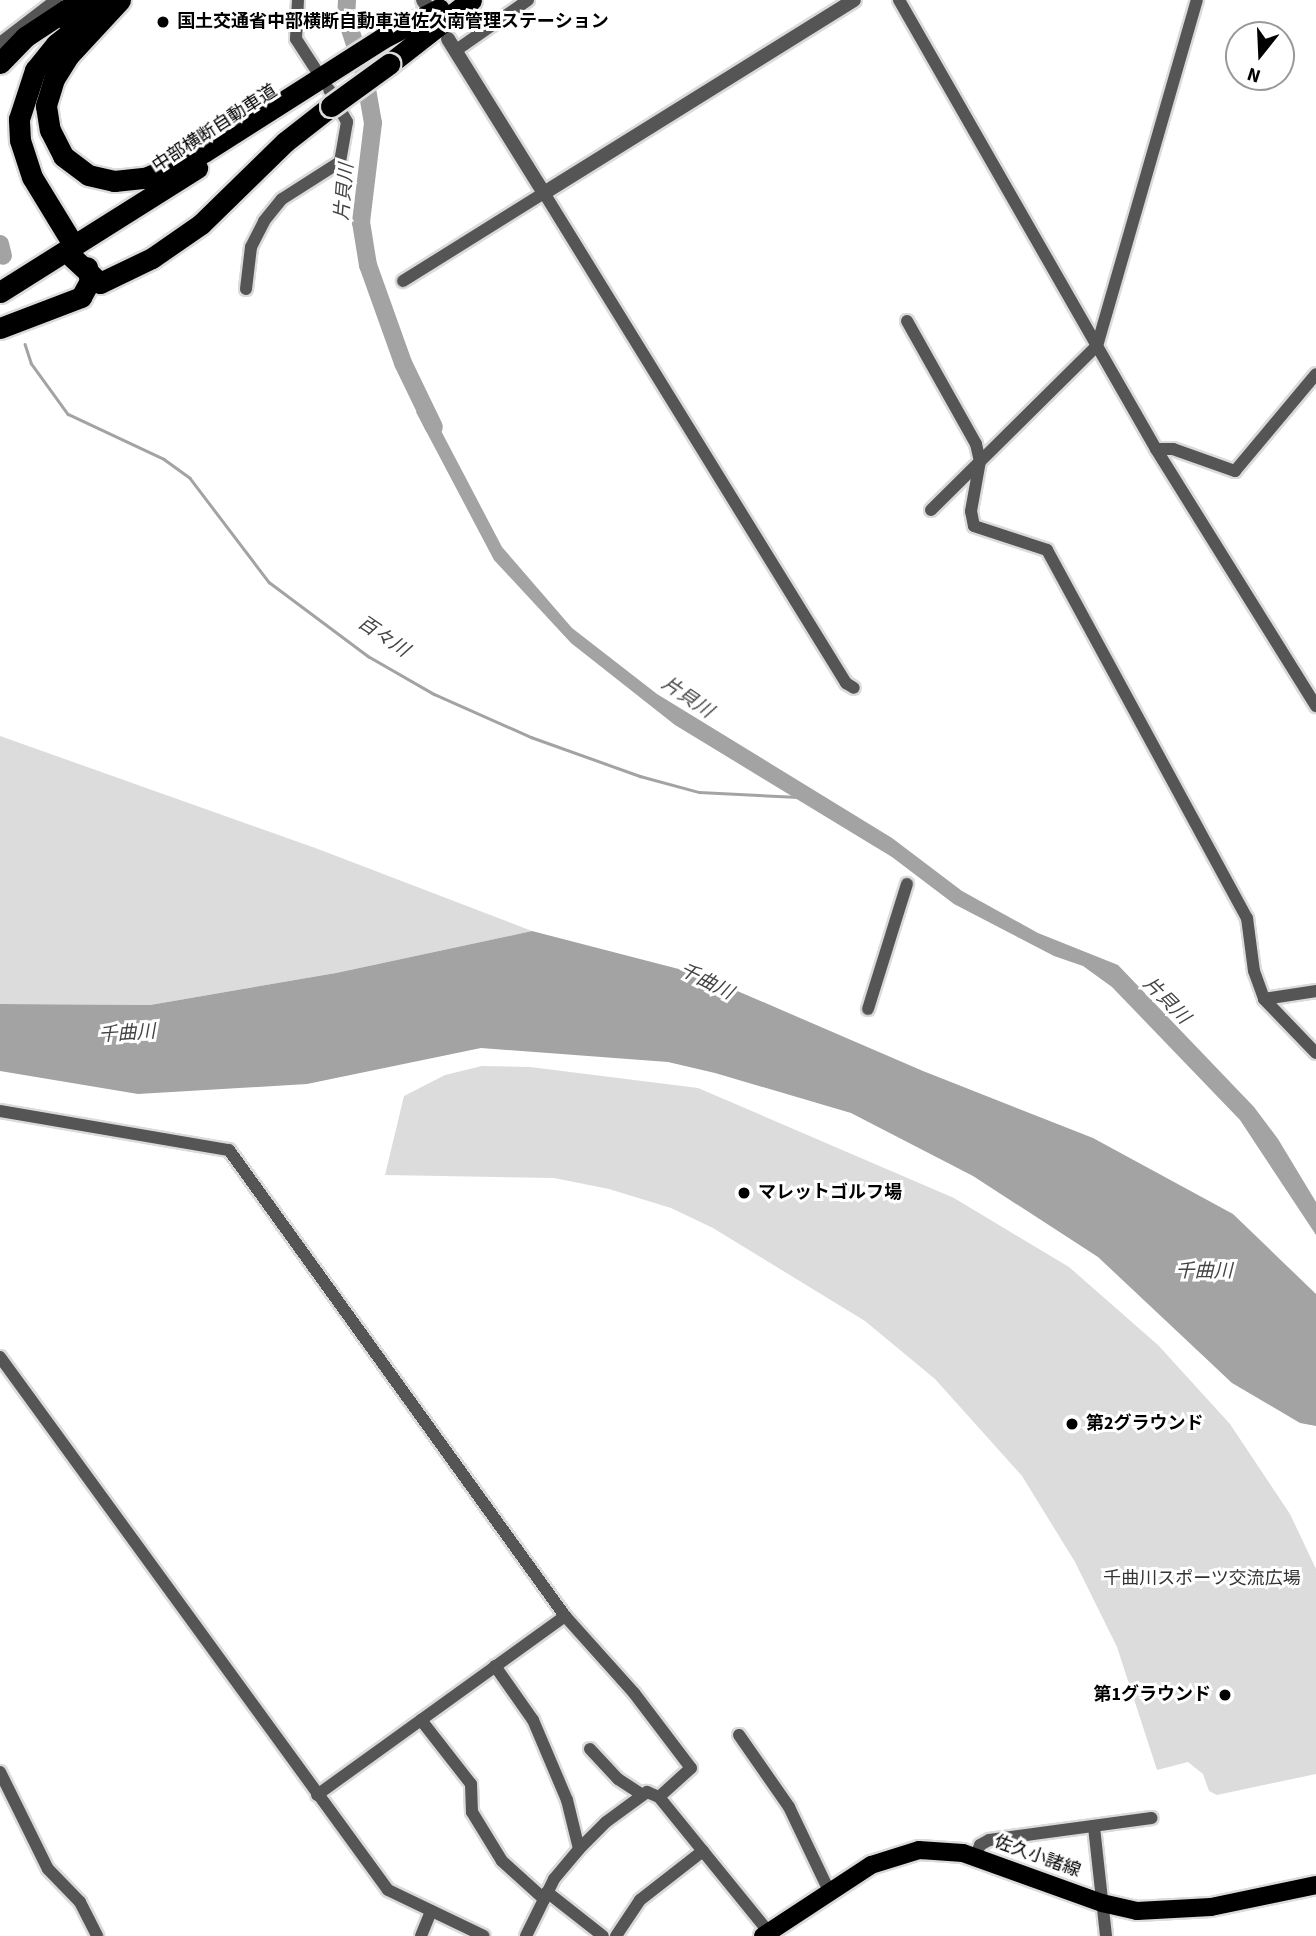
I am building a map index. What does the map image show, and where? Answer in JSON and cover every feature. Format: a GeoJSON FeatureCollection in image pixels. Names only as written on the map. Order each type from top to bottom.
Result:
{"type":"FeatureCollection","features":[{"type":"Feature","properties":{"kind":"highway"},"geometry":{"type":"LineString","coordinates":[[0,63],[25,37],[82,0]]}},
{"type":"Feature","properties":{"kind":"highway"},"geometry":{"type":"LineString","coordinates":[[97,0],[37,51],[18,84],[11,113],[18,167],[90,277],[100,283],[115,279],[186,236],[327,85],[386,50],[435,3]]}},
{"type":"Feature","properties":{"kind":"highway"},"geometry":{"type":"LineString","coordinates":[[70,247],[25,159],[20,140],[22,100],[35,69],[55,44],[118,0]]}},
{"type":"Feature","properties":{"kind":"highway"},"geometry":{"type":"LineString","coordinates":[[118,0],[69,55],[54,79],[46,106],[56,144],[88,175],[130,181],[178,166],[327,85],[471,0]]}},
{"type":"Feature","properties":{"kind":"highway","name":"中部横断自動車道"},"geometry":{"type":"LineString","coordinates":[[0,292],[327,85]]}},
{"type":"Feature","properties":{"kind":"highway"},"geometry":{"type":"LineString","coordinates":[[0,328],[82,297],[90,277]]}},
{"type":"Feature","properties":{"kind":"main road","name":"佐久小諸線"},"geometry":{"type":"LineString","coordinates":[[768,1935],[829,1891],[871,1865],[909,1852],[941,1850],[975,1857],[1102,1903],[1163,1912],[1226,1904],[1316,1885]]}},
{"type":"Feature","properties":{"kind":"street"},"geometry":{"type":"LineString","coordinates":[[0,43],[56,0]]}},
{"type":"Feature","properties":{"kind":"street"},"geometry":{"type":"LineString","coordinates":[[246,289],[251,247],[264,221],[293,191],[340,162],[347,122],[327,85],[296,38],[298,0]]}},
{"type":"Feature","properties":{"kind":"street"},"geometry":{"type":"LineString","coordinates":[[528,0],[451,45],[846,683],[854,688]]}},
{"type":"Feature","properties":{"kind":"street"},"geometry":{"type":"LineString","coordinates":[[403,281],[854,0]]}},
{"type":"Feature","properties":{"kind":"street"},"geometry":{"type":"LineString","coordinates":[[899,0],[1156,449],[1316,706]]}},
{"type":"Feature","properties":{"kind":"street"},"geometry":{"type":"LineString","coordinates":[[931,510],[1097,346],[1197,0]]}},
{"type":"Feature","properties":{"kind":"street"},"geometry":{"type":"LineString","coordinates":[[907,321],[970,429],[980,461],[971,511],[974,526],[1047,550],[1247,918],[1254,971],[1264,999],[1316,1053]]}},
{"type":"Feature","properties":{"kind":"street"},"geometry":{"type":"LineString","coordinates":[[1156,449],[1173,449],[1235,471],[1316,374]]}},
{"type":"Feature","properties":{"kind":"street"},"geometry":{"type":"LineString","coordinates":[[868,1009],[907,884]]}},
{"type":"Feature","properties":{"kind":"street"},"geometry":{"type":"LineString","coordinates":[[1264,999],[1316,991]]}},
{"type":"Feature","properties":{"kind":"street"},"geometry":{"type":"LineString","coordinates":[[0,1111],[229,1150],[565,1616],[634,1693],[691,1769],[659,1797]]}},
{"type":"Feature","properties":{"kind":"street"},"geometry":{"type":"LineString","coordinates":[[0,1357],[388,1890],[484,1936]]}},
{"type":"Feature","properties":{"kind":"street"},"geometry":{"type":"LineString","coordinates":[[317,1795],[565,1616]]}},
{"type":"Feature","properties":{"kind":"street"},"geometry":{"type":"LineString","coordinates":[[495,1666],[533,1720],[568,1800],[579,1849]]}},
{"type":"Feature","properties":{"kind":"street"},"geometry":{"type":"LineString","coordinates":[[421,1720],[471,1784],[472,1812],[502,1861],[603,1936]]}},
{"type":"Feature","properties":{"kind":"street"},"geometry":{"type":"LineString","coordinates":[[739,1735],[789,1807],[829,1891]]}},
{"type":"Feature","properties":{"kind":"street"},"geometry":{"type":"LineString","coordinates":[[590,1749],[618,1779],[641,1794]]}},
{"type":"Feature","properties":{"kind":"street"},"geometry":{"type":"LineString","coordinates":[[0,1772],[48,1868],[80,1902],[97,1936]]}},
{"type":"Feature","properties":{"kind":"street"},"geometry":{"type":"LineString","coordinates":[[526,1936],[546,1896],[579,1849],[641,1794],[653,1792],[704,1851],[768,1935]]}},
{"type":"Feature","properties":{"kind":"street"},"geometry":{"type":"LineString","coordinates":[[975,1857],[980,1845],[989,1840],[1094,1828],[1152,1818]]}},
{"type":"Feature","properties":{"kind":"street"},"geometry":{"type":"LineString","coordinates":[[1094,1828],[1106,1936]]}},
{"type":"Feature","properties":{"kind":"street"},"geometry":{"type":"LineString","coordinates":[[616,1936],[640,1900],[704,1851]]}},
{"type":"Feature","properties":{"kind":"street"},"geometry":{"type":"LineString","coordinates":[[421,1936],[431,1911]]}},
{"type":"Feature","properties":{"kind":"green space"},"geometry":{"type":"Polygon","coordinates":[[[0,736],[318,849],[532,931],[336,973],[150,1005],[0,1004],[0,736]]]}},
{"type":"Feature","properties":{"kind":"green space","name":"千曲川スポーツ交流広場"},"geometry":{"type":"Polygon","coordinates":[[[482,1066],[530,1067],[698,1088],[954,1198],[1069,1267],[1158,1345],[1230,1424],[1290,1514],[1316,1569],[1316,1774],[1217,1795],[1209,1791],[1203,1774],[1188,1762],[1157,1770],[1117,1647],[1075,1562],[1022,1476],[935,1379],[865,1321],[713,1228],[671,1208],[609,1189],[554,1178],[385,1175],[404,1096],[445,1075],[482,1066]]]}},
{"type":"Feature","properties":{"kind":"water"},"geometry":{"type":"Polygon","coordinates":[[[427,404],[502,547],[572,628],[657,694],[892,838],[962,891],[1038,933],[1118,965],[1254,1107],[1278,1139],[1316,1202],[1316,1235],[1240,1120],[1112,987],[1083,966],[1054,956],[954,904],[892,857],[675,725],[571,643],[494,560],[416,412],[427,404]]]}},
{"type":"Feature","properties":{"kind":"water","name":"千曲川"},"geometry":{"type":"Polygon","coordinates":[[[532,931],[698,974],[923,1071],[1093,1138],[1233,1214],[1316,1294],[1316,1426],[1300,1423],[1232,1383],[1098,1257],[973,1176],[851,1113],[715,1073],[668,1062],[481,1048],[307,1084],[138,1094],[0,1071],[0,1004],[150,1005],[336,973],[532,931]]]}},
{"type":"Feature","properties":{"kind":"waterway","name":"片貝川"},"geometry":{"type":"LineString","coordinates":[[347,0],[346,17],[364,72],[373,123],[361,222],[368,265],[403,363],[434,427]]}},
{"type":"Feature","properties":{"kind":"waterway","name":"百々川"},"geometry":{"type":"LineString","coordinates":[[0,244],[3,256]]}},
{"type":"Feature","properties":{"kind":"waterway","name":"百々川"},"geometry":{"type":"LineString","coordinates":[[25,344],[31,363],[68,414],[164,459],[190,478],[269,582],[368,656],[434,694],[531,737],[640,776],[699,792],[798,797]]}},
{"type":"Feature","properties":{"kind":"place","name":"国土交通省中部横断自動車道佐久南管理ステーション"},"geometry":{"type":"Point","coordinates":[163,22]}},
{"type":"Feature","properties":{"kind":"place","name":"マレットゴルフ場"},"geometry":{"type":"Point","coordinates":[744,1193]}},
{"type":"Feature","properties":{"kind":"place","name":"第2グラウンド"},"geometry":{"type":"Point","coordinates":[1072,1424]}},
{"type":"Feature","properties":{"kind":"place","name":"第1グラウンド"},"geometry":{"type":"Point","coordinates":[1225,1695]}}]}
